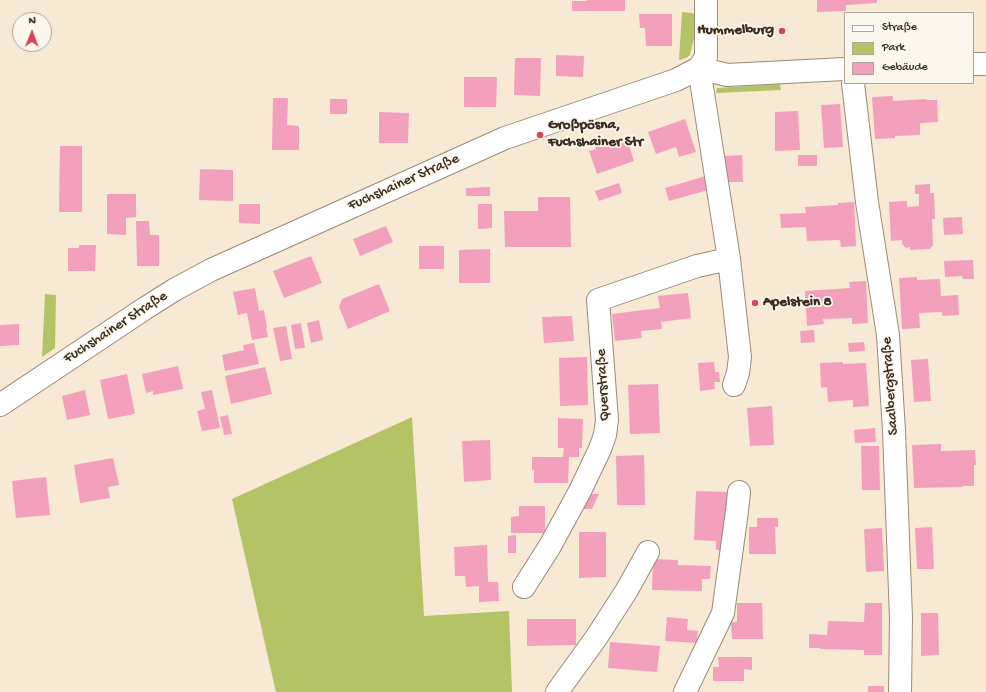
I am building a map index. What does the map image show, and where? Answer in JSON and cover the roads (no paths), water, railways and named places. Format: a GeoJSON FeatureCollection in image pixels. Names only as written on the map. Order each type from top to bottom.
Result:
{"type":"FeatureCollection","features":[{"type":"Feature","properties":{"kind":"street"},"geometry":{"type":"LineString","coordinates":[[706,0],[706,57],[699,68],[729,259],[740,358],[734,386]]}},
{"type":"Feature","properties":{"kind":"street"},"geometry":{"type":"LineString","coordinates":[[974,64],[986,64]]}},
{"type":"Feature","properties":{"kind":"street"},"geometry":{"type":"LineString","coordinates":[[699,68],[727,75],[844,70]]}},
{"type":"Feature","properties":{"kind":"street","name":"Fuchshainer Straße"},"geometry":{"type":"LineString","coordinates":[[0,405],[144,309],[174,290],[211,270],[505,138],[676,80],[699,68]]}},
{"type":"Feature","properties":{"kind":"street","name":"Saalbergstraße"},"geometry":{"type":"LineString","coordinates":[[853,84],[867,202],[888,335],[895,446],[901,618],[900,692]]}},
{"type":"Feature","properties":{"kind":"street","name":"Querstraße"},"geometry":{"type":"LineString","coordinates":[[524,587],[550,546],[580,491],[605,435],[607,420],[598,300],[697,266],[729,259]]}},
{"type":"Feature","properties":{"kind":"street"},"geometry":{"type":"LineString","coordinates":[[685,692],[723,613],[739,492]]}},
{"type":"Feature","properties":{"kind":"street"},"geometry":{"type":"LineString","coordinates":[[557,692],[596,638],[627,590],[648,552]]}},
{"type":"Feature","properties":{"kind":"place","name":"Hummelburg"},"geometry":{"type":"Point","coordinates":[782,31]}},
{"type":"Feature","properties":{"kind":"place","name":"Großpösna, Fuchshainer Str"},"geometry":{"type":"Point","coordinates":[540,135]}},
{"type":"Feature","properties":{"kind":"place","name":"Apelstein 8"},"geometry":{"type":"Point","coordinates":[755,303]}}]}
